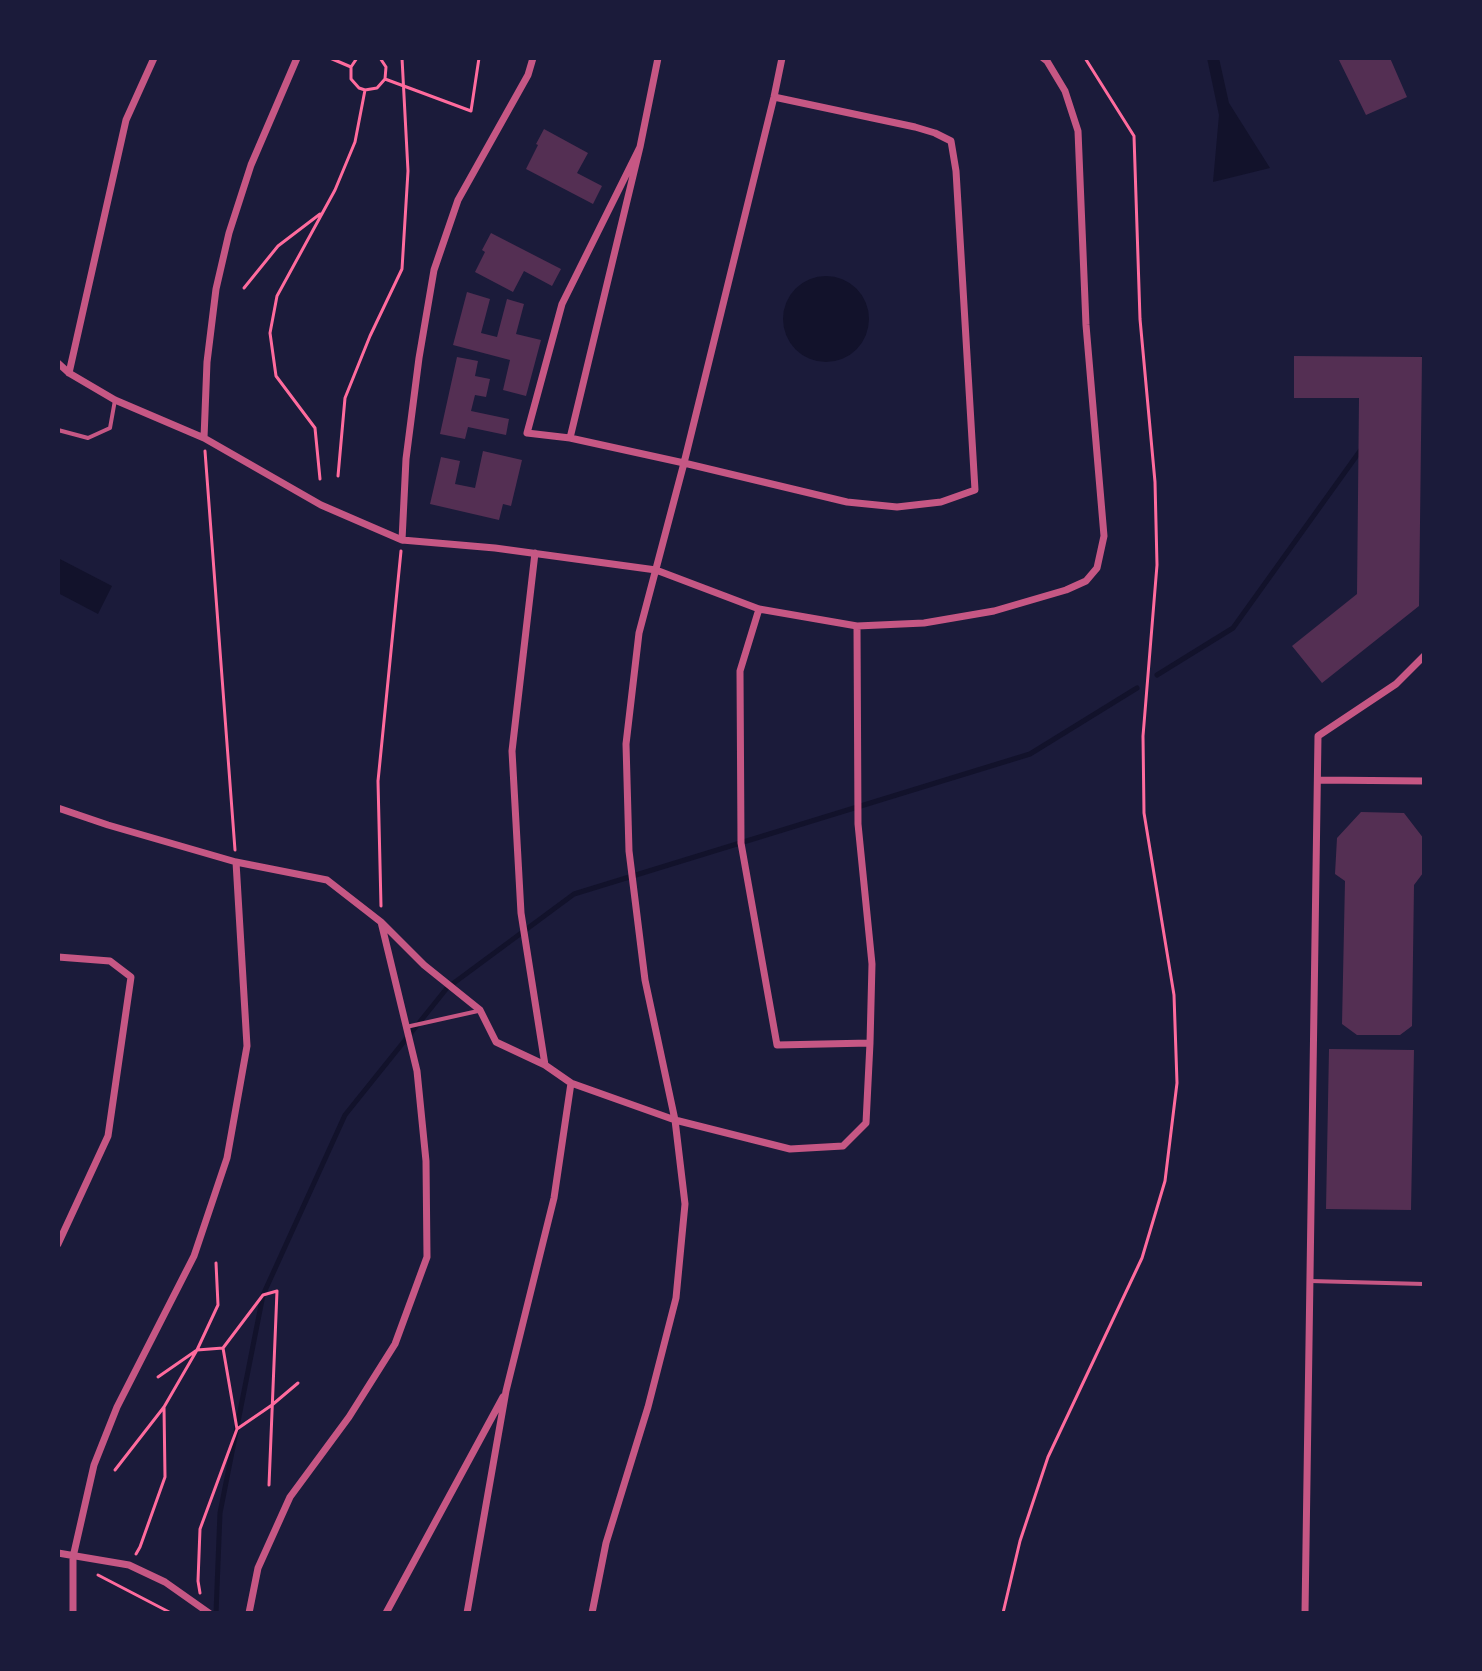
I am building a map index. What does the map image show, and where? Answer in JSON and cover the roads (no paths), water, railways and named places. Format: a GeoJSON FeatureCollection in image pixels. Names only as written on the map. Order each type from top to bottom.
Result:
{"type":"FeatureCollection","features":[{"type":"Feature","properties":{"kind":"street"},"geometry":{"type":"LineString","coordinates":[[69,373],[126,120],[154,58]]}},
{"type":"Feature","properties":{"kind":"street"},"geometry":{"type":"LineString","coordinates":[[204,438],[207,362],[216,289],[229,233],[251,165],[297,58]]}},
{"type":"Feature","properties":{"kind":"street"},"geometry":{"type":"LineString","coordinates":[[402,540],[406,459],[434,270],[458,200],[528,75],[533,58]]}},
{"type":"Feature","properties":{"kind":"street"},"geometry":{"type":"LineString","coordinates":[[570,438],[640,147],[658,58]]}},
{"type":"Feature","properties":{"kind":"street"},"geometry":{"type":"LineString","coordinates":[[592,1613],[606,1543],[648,1407],[676,1298],[685,1204],[675,1120],[645,980],[629,851],[626,744],[639,633],[684,463],[782,58]]}},
{"type":"Feature","properties":{"kind":"street"},"geometry":{"type":"LineString","coordinates":[[58,363],[115,400],[204,438],[321,505],[402,540],[495,548],[656,570],[759,609],[857,626],[924,623],[994,611],[1066,590],[1086,581],[1097,568],[1104,536],[1086,325],[1078,131],[1065,91],[1043,58]]}},
{"type":"Feature","properties":{"kind":"street"},"geometry":{"type":"LineString","coordinates":[[640,147],[562,304],[527,433],[570,438],[847,502],[897,507],[941,502],[975,490],[956,171],[951,141],[915,127],[774,97]]}},
{"type":"Feature","properties":{"kind":"street"},"geometry":{"type":"LineString","coordinates":[[535,553],[512,751],[521,913],[545,1065]]}},
{"type":"Feature","properties":{"kind":"street"},"geometry":{"type":"LineString","coordinates":[[759,609],[740,671],[741,843],[777,1045],[870,1043]]}},
{"type":"Feature","properties":{"kind":"street"},"geometry":{"type":"LineString","coordinates":[[58,808],[236,862],[327,880],[381,922],[424,965],[480,1010],[496,1042],[545,1065],[571,1083],[675,1120],[790,1149],[843,1146],[866,1123],[870,1043],[872,964],[858,824],[857,626]]}},
{"type":"Feature","properties":{"kind":"street"},"geometry":{"type":"LineString","coordinates":[[1305,1613],[1318,736],[1396,684],[1424,656]]}},
{"type":"Feature","properties":{"kind":"street"},"geometry":{"type":"LineString","coordinates":[[1318,780],[1424,781]]}},
{"type":"Feature","properties":{"kind":"street"},"geometry":{"type":"LineString","coordinates":[[73,1613],[73,1557],[94,1465],[117,1407],[194,1256],[227,1158],[247,1046],[236,862]]}},
{"type":"Feature","properties":{"kind":"street"},"geometry":{"type":"LineString","coordinates":[[249,1613],[258,1568],[290,1497],[349,1417],[395,1344],[427,1257],[426,1161],[417,1071],[381,922]]}},
{"type":"Feature","properties":{"kind":"street"},"geometry":{"type":"LineString","coordinates":[[58,957],[110,961],[131,977],[108,1136],[58,1244]]}},
{"type":"Feature","properties":{"kind":"street"},"geometry":{"type":"LineString","coordinates":[[467,1613],[506,1391],[554,1198],[571,1083]]}},
{"type":"Feature","properties":{"kind":"street"},"geometry":{"type":"LineString","coordinates":[[386,1613],[506,1391]]}},
{"type":"Feature","properties":{"kind":"street"},"geometry":{"type":"LineString","coordinates":[[58,1553],[129,1565],[165,1582],[206,1611]]}},
{"type":"Feature","properties":{"kind":"lane"},"geometry":{"type":"LineString","coordinates":[[58,430],[88,438],[110,428],[115,400]]}},
{"type":"Feature","properties":{"kind":"lane"},"geometry":{"type":"LineString","coordinates":[[406,1027],[480,1010]]}},
{"type":"Feature","properties":{"kind":"lane"},"geometry":{"type":"LineString","coordinates":[[1310,1281],[1424,1284]]}},
{"type":"Feature","properties":{"kind":"waterway"},"geometry":{"type":"LineString","coordinates":[[1420,368],[1424,356]]}},
{"type":"Feature","properties":{"kind":"waterway"},"geometry":{"type":"LineString","coordinates":[[1157,675],[1233,628],[1360,451]]}},
{"type":"Feature","properties":{"kind":"waterway"},"geometry":{"type":"LineString","coordinates":[[216,1613],[220,1513],[263,1295],[345,1115],[447,988],[574,894],[1030,754],[1137,688]]}}]}
